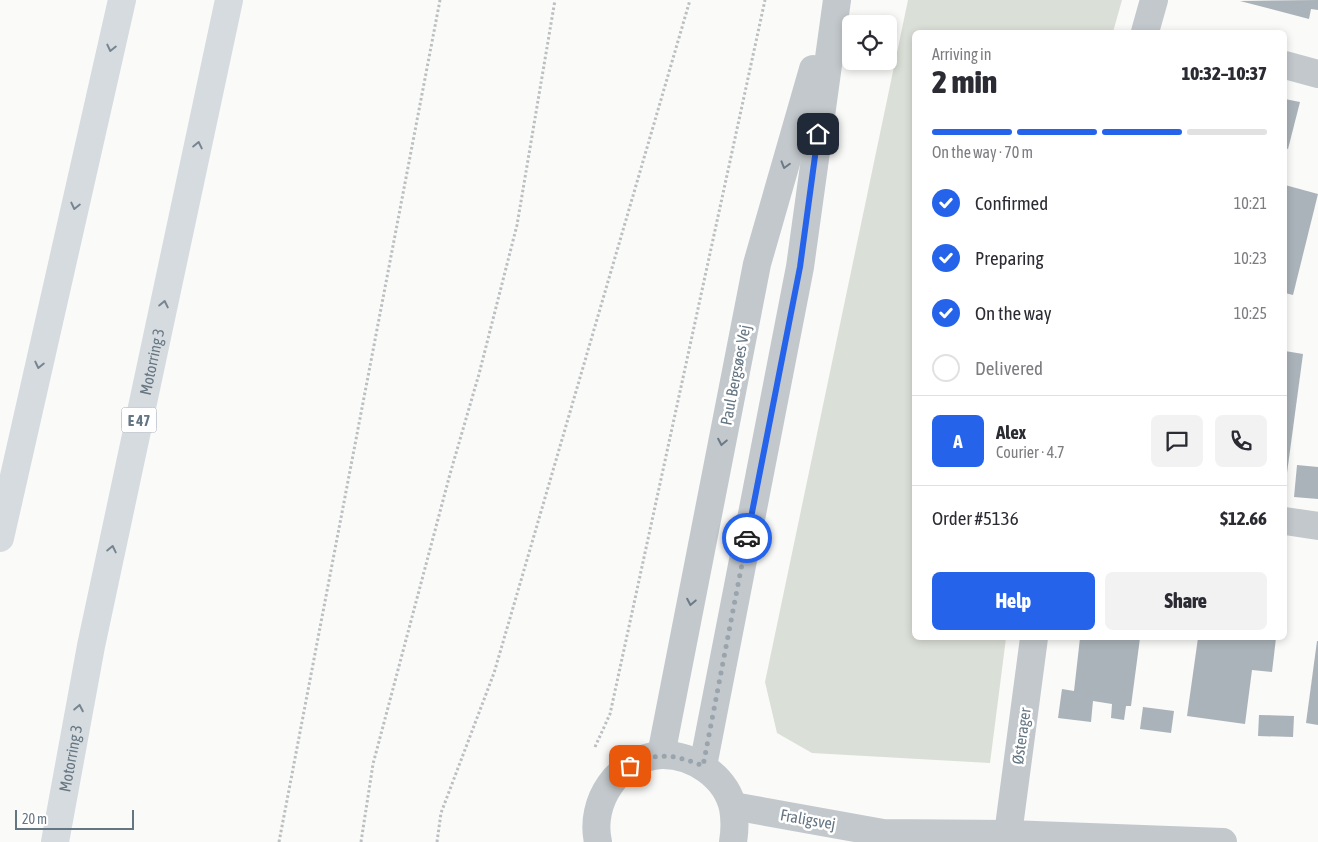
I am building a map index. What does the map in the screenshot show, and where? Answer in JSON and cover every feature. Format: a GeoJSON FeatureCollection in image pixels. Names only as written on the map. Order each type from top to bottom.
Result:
{"type":"FeatureCollection","features":[{"type":"Feature","properties":{"kind":"highway"},"geometry":{"type":"LineString","coordinates":[[0,538],[122,0]]}},
{"type":"Feature","properties":{"kind":"highway","name":"Motorring 3"},"geometry":{"type":"LineString","coordinates":[[54,842],[91,646],[229,0]]}},
{"type":"Feature","properties":{"kind":"street","name":"Paul Bergsøes Vej"},"geometry":{"type":"LineString","coordinates":[[661,756],[757,264],[833,0]]}},
{"type":"Feature","properties":{"kind":"street"},"geometry":{"type":"LineString","coordinates":[[703,766],[800,267],[837,0]]}},
{"type":"Feature","properties":{"kind":"street"},"geometry":{"type":"LineString","coordinates":[[1150,30],[1154,0]]}},
{"type":"Feature","properties":{"kind":"street"},"geometry":{"type":"LineString","coordinates":[[1287,66],[1318,74]]}},
{"type":"Feature","properties":{"kind":"street"},"geometry":{"type":"LineString","coordinates":[[1287,521],[1318,526]]}},
{"type":"Feature","properties":{"kind":"street","name":"Østerager"},"geometry":{"type":"LineString","coordinates":[[1008,834],[1034,640]]}},
{"type":"Feature","properties":{"kind":"street"},"geometry":{"type":"LineString","coordinates":[[598,842],[596,830],[598,808],[606,788],[621,772],[640,760],[661,756],[683,758],[703,766],[716,777],[726,790],[733,806],[735,824],[733,842]]}},
{"type":"Feature","properties":{"kind":"street","name":"Fraligsvej"},"geometry":{"type":"LineString","coordinates":[[733,806],[882,833]]}},
{"type":"Feature","properties":{"kind":"street","name":"Fraligsvej"},"geometry":{"type":"LineString","coordinates":[[825,842],[882,833],[1008,834],[1223,842]]}},
{"type":"Feature","properties":{"kind":"path"},"geometry":{"type":"LineString","coordinates":[[279,842],[440,0]]}},
{"type":"Feature","properties":{"kind":"path"},"geometry":{"type":"LineString","coordinates":[[361,842],[373,764],[447,484],[479,374],[517,225],[555,0]]}},
{"type":"Feature","properties":{"kind":"path"},"geometry":{"type":"LineString","coordinates":[[437,842],[440,812],[494,673],[690,0]]}},
{"type":"Feature","properties":{"kind":"path"},"geometry":{"type":"LineString","coordinates":[[591,756],[610,714],[765,0]]}},
{"type":"Feature","properties":{"kind":"shaded area"},"geometry":{"type":"Polygon","coordinates":[[[908,0],[1122,0],[1114,30],[912,30],[912,640],[1006,640],[990,763],[812,753],[777,733],[765,682],[893,70],[897,70],[897,52],[908,0]]]}},
{"type":"Feature","properties":{"kind":"building"},"geometry":{"type":"Polygon","coordinates":[[[1318,0],[1318,10],[1311,9],[1309,19],[1240,1],[1318,0]]]}},
{"type":"Feature","properties":{"kind":"building"},"geometry":{"type":"Polygon","coordinates":[[[1287,99],[1300,102],[1287,149],[1287,99]]]}},
{"type":"Feature","properties":{"kind":"building"},"geometry":{"type":"Polygon","coordinates":[[[1287,186],[1318,194],[1293,295],[1287,294],[1287,186]]]}},
{"type":"Feature","properties":{"kind":"building"},"geometry":{"type":"Polygon","coordinates":[[[1287,351],[1303,354],[1287,473],[1287,351]]]}},
{"type":"Feature","properties":{"kind":"building"},"geometry":{"type":"Polygon","coordinates":[[[1297,465],[1318,467],[1318,499],[1294,497],[1297,465]]]}},
{"type":"Feature","properties":{"kind":"building"},"geometry":{"type":"Polygon","coordinates":[[[1080,640],[1140,640],[1131,706],[1126,706],[1124,720],[1111,718],[1112,704],[1093,701],[1091,722],[1058,718],[1062,689],[1074,691],[1080,640]]]}},
{"type":"Feature","properties":{"kind":"building"},"geometry":{"type":"Polygon","coordinates":[[[1198,640],[1276,640],[1272,672],[1252,670],[1245,724],[1187,716],[1198,640]]]}},
{"type":"Feature","properties":{"kind":"building"},"geometry":{"type":"Polygon","coordinates":[[[1318,641],[1318,725],[1306,723],[1318,641]]]}},
{"type":"Feature","properties":{"kind":"building"},"geometry":{"type":"Polygon","coordinates":[[[1143,707],[1174,711],[1171,733],[1140,729],[1143,707]]]}},
{"type":"Feature","properties":{"kind":"building"},"geometry":{"type":"Polygon","coordinates":[[[1259,715],[1294,716],[1293,737],[1258,736],[1259,715]]]}},
{"type":"Feature","properties":{"kind":"way so far"},"geometry":{"type":"LineString","coordinates":[[630,766],[640,760],[661,756],[683,758],[703,766],[747,538]]}},
{"type":"Feature","properties":{"kind":"route"},"geometry":{"type":"LineString","coordinates":[[747,538],[800,267],[818,134]]}}]}
